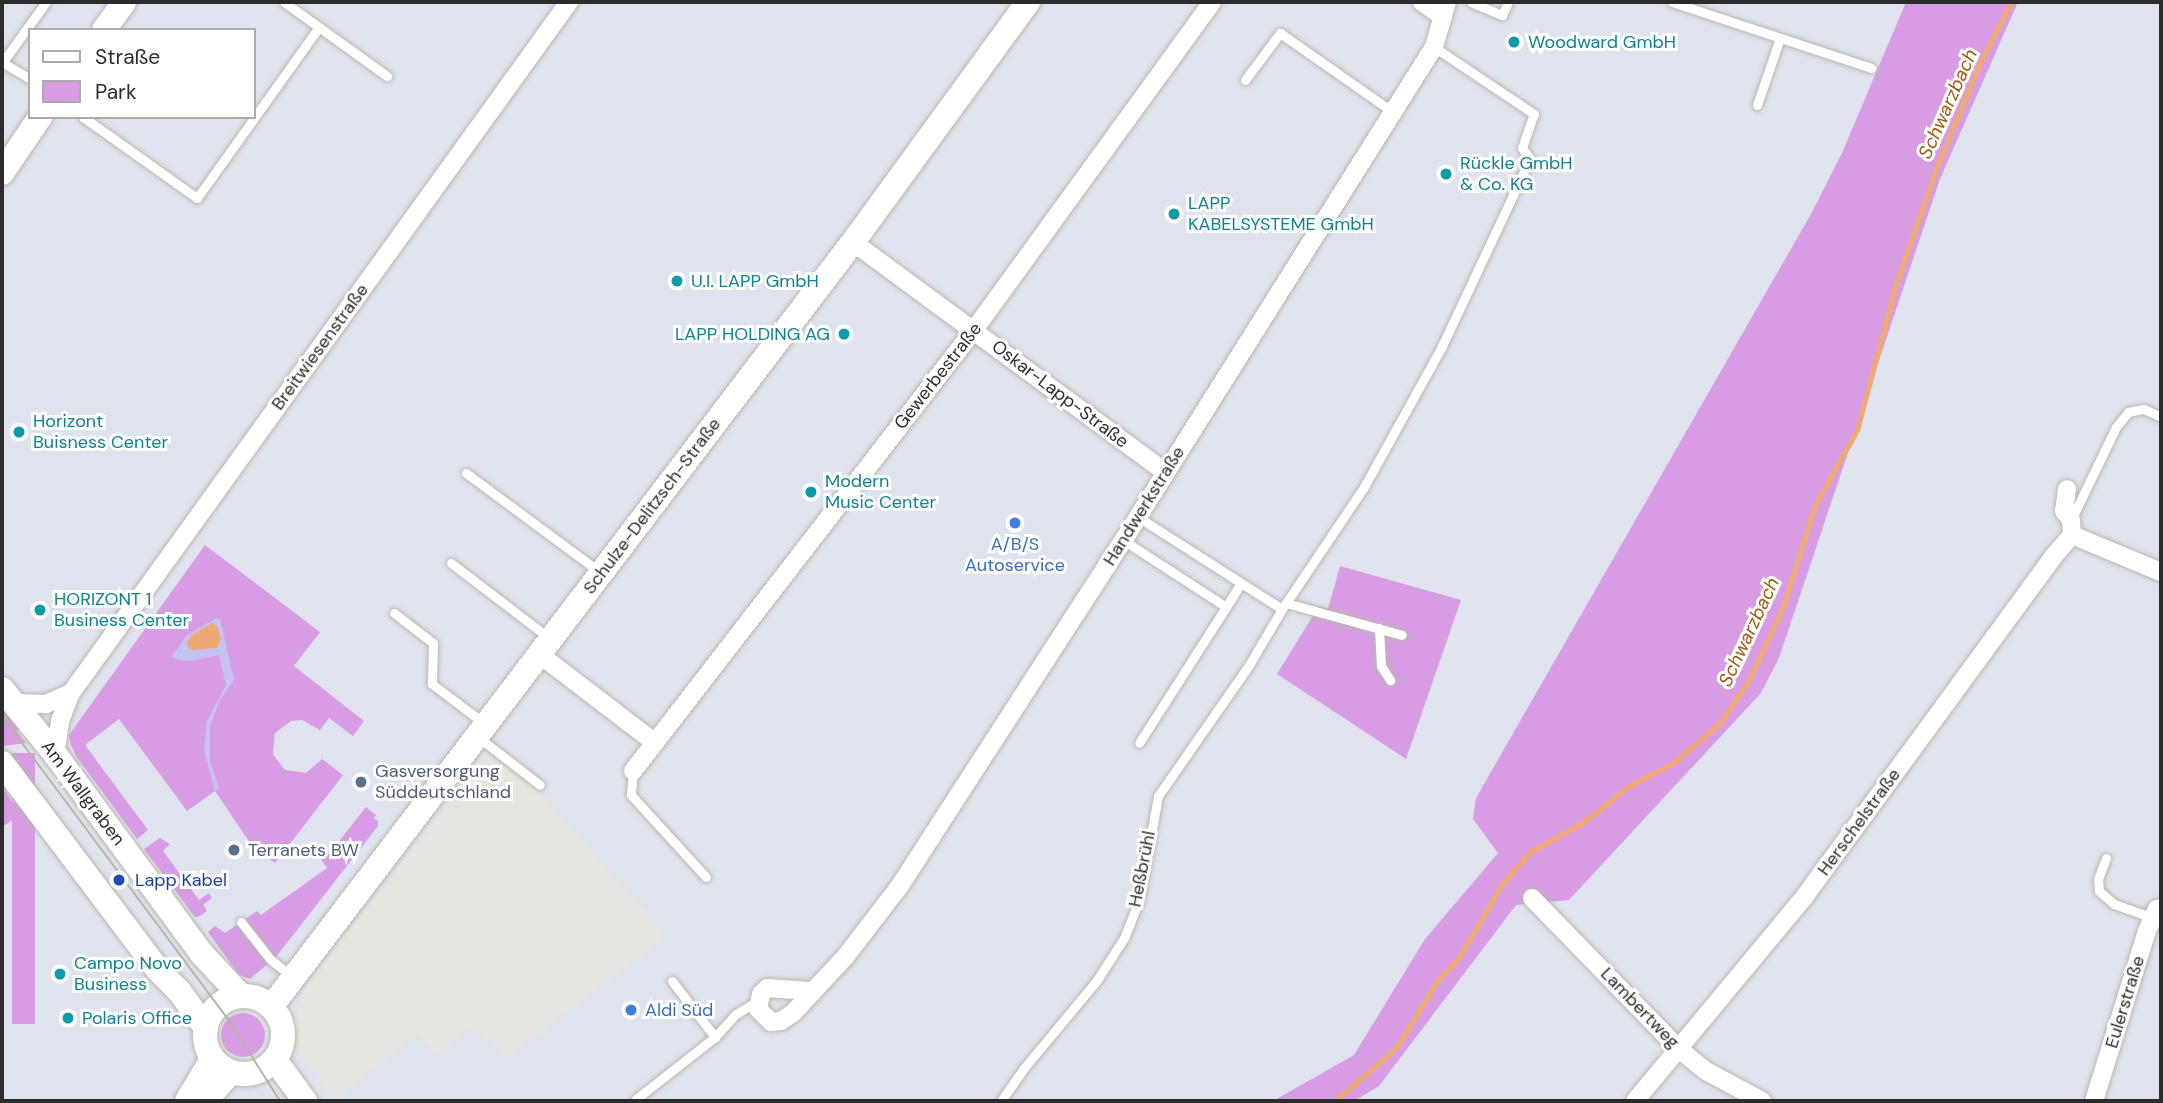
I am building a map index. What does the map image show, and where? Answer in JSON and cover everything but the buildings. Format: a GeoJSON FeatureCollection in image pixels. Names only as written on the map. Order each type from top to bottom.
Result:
{"type":"FeatureCollection","features":[{"type":"Feature","properties":{"kind":"street"},"geometry":{"type":"LineString","coordinates":[[105,28],[124,2]]}},
{"type":"Feature","properties":{"kind":"street","name":"Breitwiesenstraße"},"geometry":{"type":"LineString","coordinates":[[55,754],[60,721],[71,693],[569,2]]}},
{"type":"Feature","properties":{"kind":"street","name":"Schulze-Delitzsch-Straße"},"geometry":{"type":"LineString","coordinates":[[271,1007],[853,243],[1028,2]]}},
{"type":"Feature","properties":{"kind":"street","name":"Gewerbestraße"},"geometry":{"type":"LineString","coordinates":[[632,771],[974,330],[1212,2]]}},
{"type":"Feature","properties":{"kind":"street"},"geometry":{"type":"LineString","coordinates":[[1422,2],[1445,9]]}},
{"type":"Feature","properties":{"kind":"street","name":"Handwerkstraße"},"geometry":{"type":"LineString","coordinates":[[758,1001],[758,1009],[771,1021],[781,1021],[793,1013],[846,957],[899,887],[1138,517],[1434,47],[1445,9]]}},
{"type":"Feature","properties":{"kind":"street"},"geometry":{"type":"LineString","coordinates":[[3,168],[39,119]]}},
{"type":"Feature","properties":{"kind":"street","name":"Oskar-Lapp-Straße"},"geometry":{"type":"LineString","coordinates":[[853,243],[1165,472]]}},
{"type":"Feature","properties":{"kind":"street"},"geometry":{"type":"LineString","coordinates":[[2067,489],[2064,511],[2072,528],[2161,572]]}},
{"type":"Feature","properties":{"kind":"street","name":"Herschelstraße"},"geometry":{"type":"LineString","coordinates":[[1635,1101],[1805,896],[2072,528]]}},
{"type":"Feature","properties":{"kind":"street"},"geometry":{"type":"LineString","coordinates":[[545,647],[654,742]]}},
{"type":"Feature","properties":{"kind":"street"},"geometry":{"type":"LineString","coordinates":[[8,696],[46,704],[71,693]]}},
{"type":"Feature","properties":{"kind":"street","name":"Am Wallgraben"},"geometry":{"type":"LineString","coordinates":[[8,696],[55,754],[202,954],[241,996],[252,996],[271,1007]]}},
{"type":"Feature","properties":{"kind":"street"},"geometry":{"type":"LineString","coordinates":[[2,763],[158,970],[179,991],[206,1028]]}},
{"type":"Feature","properties":{"kind":"street","name":"Lambertweg"},"geometry":{"type":"LineString","coordinates":[[1532,898],[1680,1049],[1706,1071],[1762,1101]]}},
{"type":"Feature","properties":{"kind":"street","name":"Eulerstraße"},"geometry":{"type":"LineString","coordinates":[[2094,1101],[2157,913]]}},
{"type":"Feature","properties":{"kind":"street"},"geometry":{"type":"LineString","coordinates":[[758,1001],[767,988],[810,992]]}},
{"type":"Feature","properties":{"kind":"street"},"geometry":{"type":"LineString","coordinates":[[241,996],[218,1006],[206,1028],[206,1044],[221,1066],[255,1073],[275,1060],[282,1047],[284,1032],[280,1018],[271,1007]]}},
{"type":"Feature","properties":{"kind":"street"},"geometry":{"type":"LineString","coordinates":[[275,1060],[305,1101]]}},
{"type":"Feature","properties":{"kind":"street"},"geometry":{"type":"LineString","coordinates":[[187,1101],[221,1066]]}},
{"type":"Feature","properties":{"kind":"street"},"geometry":{"type":"LineString","coordinates":[[205,1101],[221,1066]]}},
{"type":"Feature","properties":{"kind":"lane"},"geometry":{"type":"LineString","coordinates":[[28,78],[2,62],[46,2]]}},
{"type":"Feature","properties":{"kind":"lane"},"geometry":{"type":"LineString","coordinates":[[284,2],[387,76]]}},
{"type":"Feature","properties":{"kind":"lane"},"geometry":{"type":"LineString","coordinates":[[1471,2],[1502,15],[1508,2]]}},
{"type":"Feature","properties":{"kind":"lane"},"geometry":{"type":"LineString","coordinates":[[1672,2],[1871,68]]}},
{"type":"Feature","properties":{"kind":"lane"},"geometry":{"type":"LineString","coordinates":[[256,115],[319,27]]}},
{"type":"Feature","properties":{"kind":"lane"},"geometry":{"type":"LineString","coordinates":[[1245,80],[1280,33],[1393,112]]}},
{"type":"Feature","properties":{"kind":"lane"},"geometry":{"type":"LineString","coordinates":[[1757,105],[1780,38]]}},
{"type":"Feature","properties":{"kind":"lane","name":"Heßbrühl"},"geometry":{"type":"LineString","coordinates":[[1001,1101],[1024,1068],[1097,980],[1124,938],[1139,901],[1158,796],[1249,665],[1284,606],[1364,487],[1436,358],[1530,159],[1521,148],[1534,114],[1434,47]]}},
{"type":"Feature","properties":{"kind":"lane"},"geometry":{"type":"LineString","coordinates":[[86,119],[197,198],[253,119]]}},
{"type":"Feature","properties":{"kind":"lane"},"geometry":{"type":"LineString","coordinates":[[2072,528],[2116,427],[2128,412],[2133,408],[2144,409],[2161,417]]}},
{"type":"Feature","properties":{"kind":"lane"},"geometry":{"type":"LineString","coordinates":[[466,473],[601,573]]}},
{"type":"Feature","properties":{"kind":"lane"},"geometry":{"type":"LineString","coordinates":[[1138,517],[1241,583],[1284,606],[1402,635]]}},
{"type":"Feature","properties":{"kind":"lane"},"geometry":{"type":"LineString","coordinates":[[1123,540],[1226,607]]}},
{"type":"Feature","properties":{"kind":"lane"},"geometry":{"type":"LineString","coordinates":[[451,563],[545,647]]}},
{"type":"Feature","properties":{"kind":"lane"},"geometry":{"type":"LineString","coordinates":[[1139,743],[1241,583]]}},
{"type":"Feature","properties":{"kind":"lane"},"geometry":{"type":"LineString","coordinates":[[394,613],[433,643],[432,684],[540,785]]}},
{"type":"Feature","properties":{"kind":"lane"},"geometry":{"type":"LineString","coordinates":[[1379,628],[1381,666],[1390,680]]}},
{"type":"Feature","properties":{"kind":"lane"},"geometry":{"type":"LineString","coordinates":[[632,771],[631,795],[706,877]]}},
{"type":"Feature","properties":{"kind":"lane"},"geometry":{"type":"LineString","coordinates":[[2106,858],[2098,879],[2099,891],[2114,904],[2157,913]]}},
{"type":"Feature","properties":{"kind":"lane"},"geometry":{"type":"LineString","coordinates":[[241,922],[270,959],[293,978]]}},
{"type":"Feature","properties":{"kind":"lane"},"geometry":{"type":"LineString","coordinates":[[672,981],[715,1037]]}},
{"type":"Feature","properties":{"kind":"lane"},"geometry":{"type":"LineString","coordinates":[[636,1099],[715,1037],[736,1014],[758,1001]]}},
{"type":"Feature","properties":{"kind":"shaded area"},"geometry":{"type":"Polygon","coordinates":[[[212,623],[218,627],[221,640],[217,648],[192,650],[188,647],[187,642],[193,634],[212,623]]]}},
{"type":"Feature","properties":{"kind":"shaded area"},"geometry":{"type":"Polygon","coordinates":[[[490,750],[537,789],[667,937],[507,1058],[471,1028],[435,1056],[418,1035],[334,1101],[296,1049],[295,1015],[299,1001],[309,981],[490,750]]]}},
{"type":"Feature","properties":{"kind":"green space"},"geometry":{"type":"Polygon","coordinates":[[[1906,2],[2018,2],[1940,179],[1779,658],[1761,693],[1569,900],[1516,905],[1379,1086],[1354,1101],[1273,1101],[1354,1055],[1425,939],[1498,853],[1473,819],[1476,798],[1811,214],[1842,153],[1906,2]]]}},
{"type":"Feature","properties":{"kind":"green space"},"geometry":{"type":"Polygon","coordinates":[[[205,545],[320,632],[294,666],[364,721],[353,736],[329,718],[320,730],[302,720],[291,721],[275,733],[273,754],[285,770],[306,773],[322,759],[343,775],[275,863],[252,846],[215,791],[187,811],[119,719],[85,745],[148,830],[137,839],[76,756],[70,743],[69,735],[205,545]]]}},
{"type":"Feature","properties":{"kind":"green space"},"geometry":{"type":"Polygon","coordinates":[[[1340,566],[1461,600],[1406,759],[1277,674],[1319,606],[1328,609],[1340,566]]]}},
{"type":"Feature","properties":{"kind":"green space"},"geometry":{"type":"Polygon","coordinates":[[[2,702],[22,726],[17,731],[26,743],[2,746],[2,702]]]}},
{"type":"Feature","properties":{"kind":"green space"},"geometry":{"type":"Polygon","coordinates":[[[12,753],[35,753],[35,1024],[12,1024],[12,753]]]}},
{"type":"Feature","properties":{"kind":"green space"},"geometry":{"type":"Polygon","coordinates":[[[2,785],[20,815],[2,827],[2,785]]]}},
{"type":"Feature","properties":{"kind":"green space"},"geometry":{"type":"Polygon","coordinates":[[[366,807],[376,815],[374,818],[378,821],[378,826],[276,957],[250,979],[239,975],[208,932],[215,926],[225,933],[257,911],[261,915],[327,868],[318,855],[324,850],[329,854],[366,807]]]}},
{"type":"Feature","properties":{"kind":"green space"},"geometry":{"type":"Polygon","coordinates":[[[160,838],[170,844],[163,851],[199,900],[209,893],[212,898],[203,905],[207,911],[200,916],[195,917],[144,849],[160,838]]]}},
{"type":"Feature","properties":{"kind":"green space"},"geometry":{"type":"Polygon","coordinates":[[[243,1013],[258,1020],[265,1035],[258,1050],[243,1057],[228,1050],[221,1035],[228,1020],[243,1013]]]}},
{"type":"Feature","properties":{"kind":"sand"},"geometry":{"type":"Polygon","coordinates":[[[216,618],[220,619],[234,680],[219,701],[210,728],[210,761],[219,788],[215,791],[204,750],[207,721],[226,685],[219,655],[192,661],[177,660],[172,656],[186,636],[216,618]]]}},
{"type":"Feature","properties":{"kind":"waterway","name":"Schwarzbach"},"geometry":{"type":"LineString","coordinates":[[1335,1101],[1396,1048],[1438,980],[1460,956],[1502,884],[1530,852],[1585,821],[1629,786],[1673,763],[1720,723],[1749,680],[1783,607],[1815,505],[1857,430],[1896,284],[1938,164],[1979,65],[2011,2]]}},
{"type":"Feature","properties":{"kind":"tram line"},"geometry":{"type":"LineString","coordinates":[[2,716],[228,1019],[280,1101]]}},
{"type":"Feature","properties":{"kind":"place","name":"Woodward GmbH"},"geometry":{"type":"Point","coordinates":[1514,42]}},
{"type":"Feature","properties":{"kind":"place","name":"Rückle GmbH & Co. KG"},"geometry":{"type":"Point","coordinates":[1446,174]}},
{"type":"Feature","properties":{"kind":"place","name":"LAPP KABELSYSTEME GmbH"},"geometry":{"type":"Point","coordinates":[1174,214]}},
{"type":"Feature","properties":{"kind":"place","name":"U.I. LAPP GmbH"},"geometry":{"type":"Point","coordinates":[677,281]}},
{"type":"Feature","properties":{"kind":"place","name":"LAPP HOLDING AG"},"geometry":{"type":"Point","coordinates":[844,334]}},
{"type":"Feature","properties":{"kind":"place","name":"Horizont Buisness Center"},"geometry":{"type":"Point","coordinates":[19,432]}},
{"type":"Feature","properties":{"kind":"place","name":"Modern Music Center"},"geometry":{"type":"Point","coordinates":[811,492]}},
{"type":"Feature","properties":{"kind":"place","name":"A/B/S Autoservice"},"geometry":{"type":"Point","coordinates":[1015,523]}},
{"type":"Feature","properties":{"kind":"place","name":"HORIZONT 1 Business Center"},"geometry":{"type":"Point","coordinates":[40,610]}},
{"type":"Feature","properties":{"kind":"place","name":"Gasversorgung Süddeutschland"},"geometry":{"type":"Point","coordinates":[361,782]}},
{"type":"Feature","properties":{"kind":"place","name":"Terranets BW"},"geometry":{"type":"Point","coordinates":[234,850]}},
{"type":"Feature","properties":{"kind":"place","name":"Lapp Kabel"},"geometry":{"type":"Point","coordinates":[119,880]}},
{"type":"Feature","properties":{"kind":"place","name":"Campo Novo Business"},"geometry":{"type":"Point","coordinates":[60,974]}},
{"type":"Feature","properties":{"kind":"place","name":"Aldi Süd"},"geometry":{"type":"Point","coordinates":[631,1010]}},
{"type":"Feature","properties":{"kind":"place","name":"Polaris Office"},"geometry":{"type":"Point","coordinates":[68,1018]}}]}
